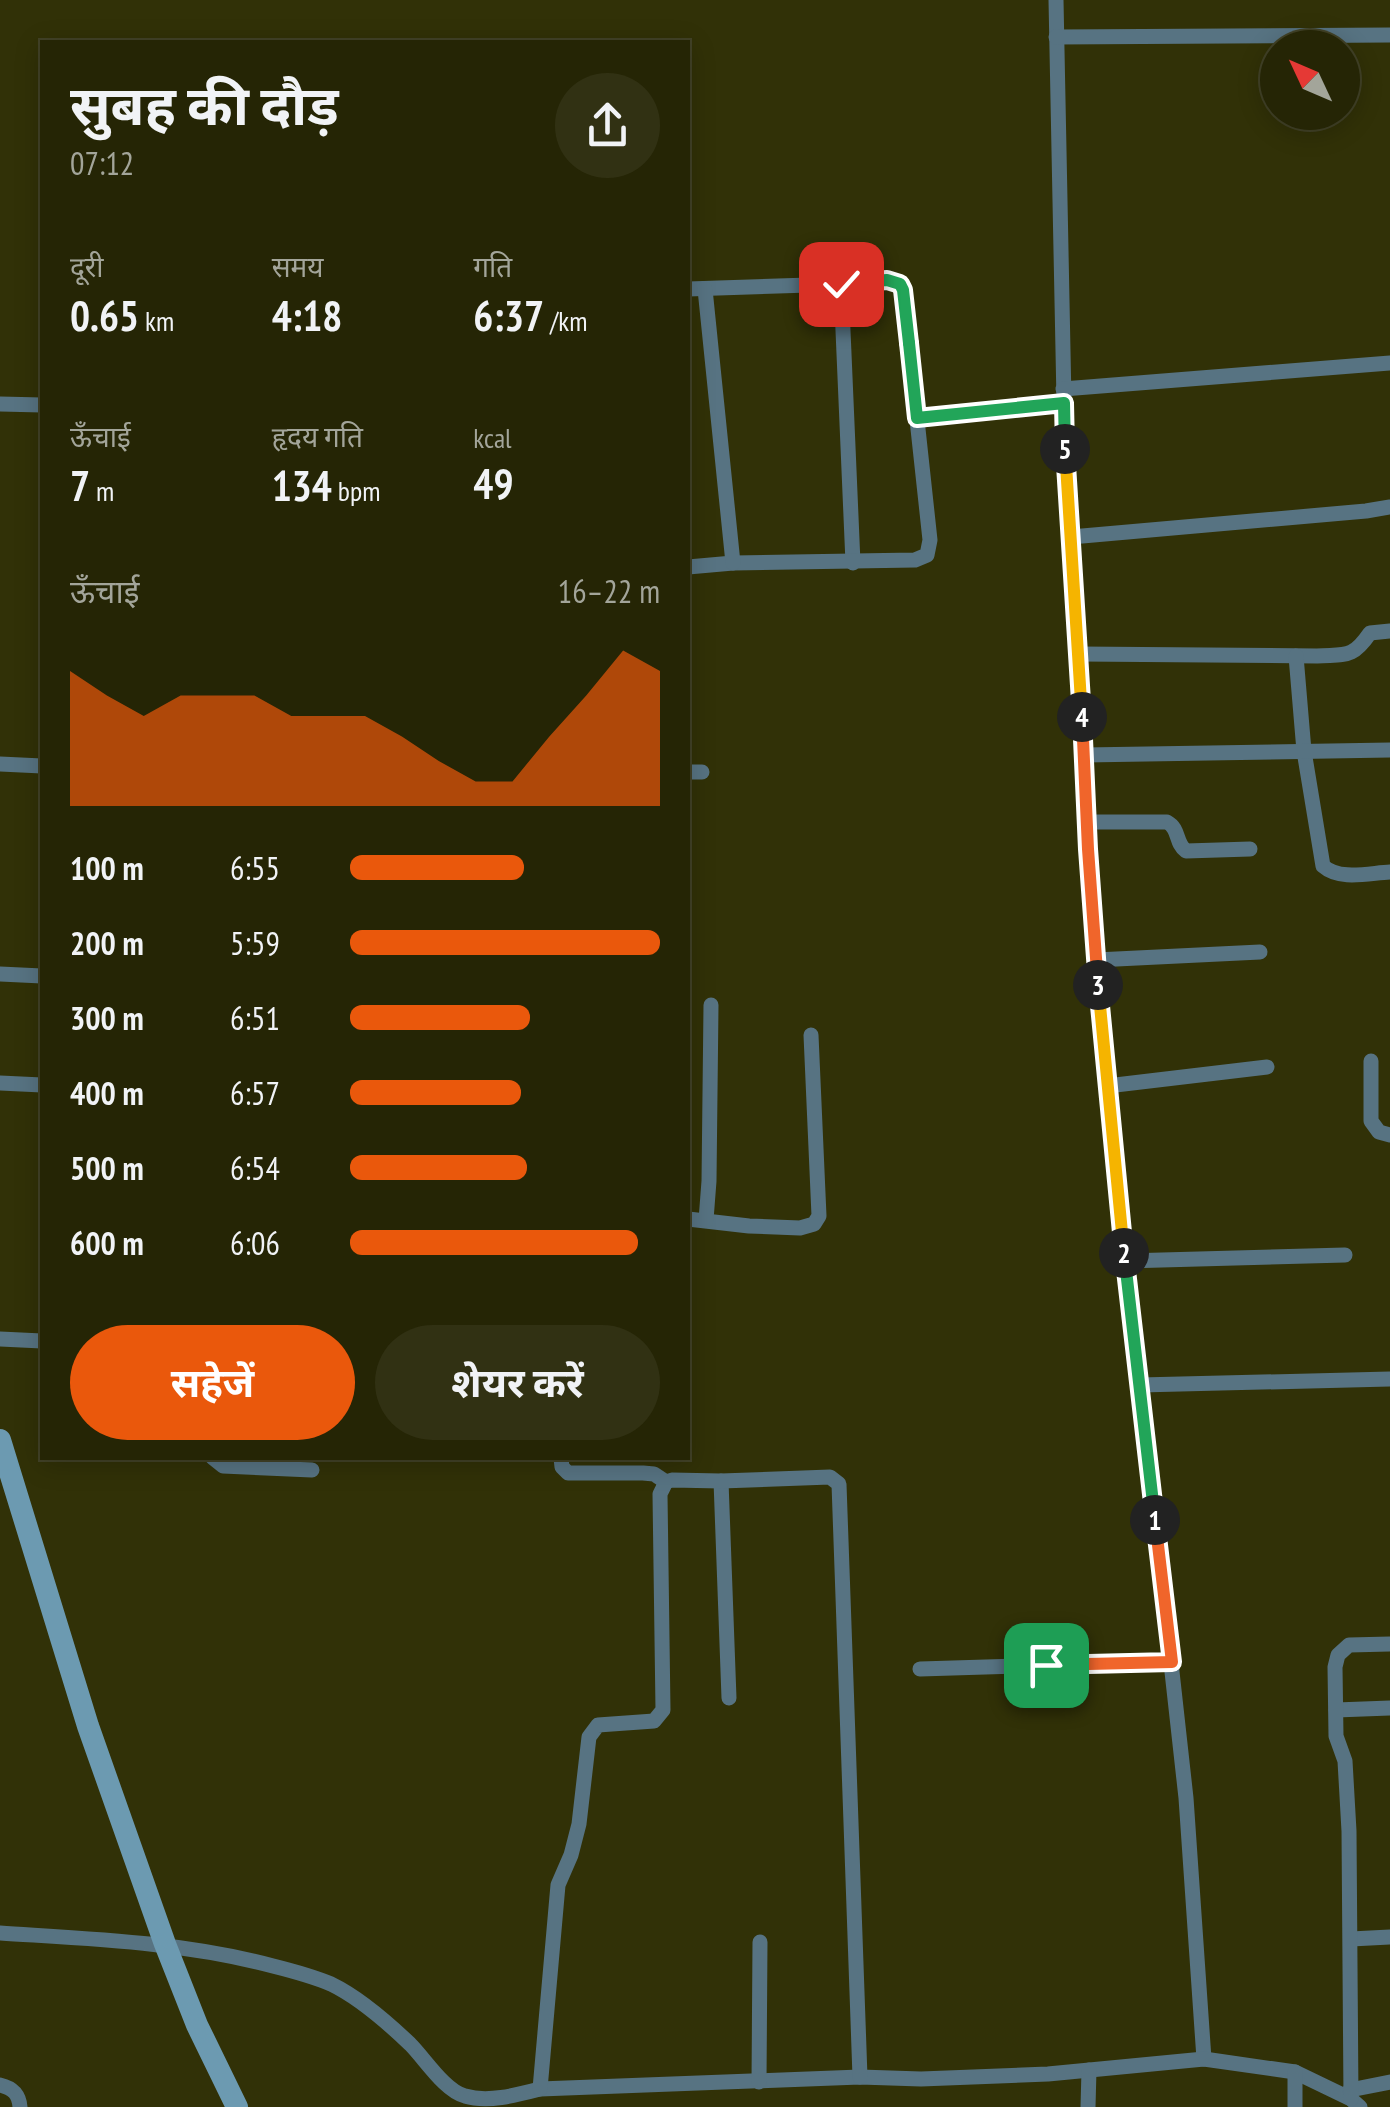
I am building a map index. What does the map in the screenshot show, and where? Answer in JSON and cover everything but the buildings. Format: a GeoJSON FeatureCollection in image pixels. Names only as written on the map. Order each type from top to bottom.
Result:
{"type":"FeatureCollection","features":[{"type":"Feature","properties":{"kind":"main road"},"geometry":{"type":"LineString","coordinates":[[0,1440],[88,1726],[165,1944],[197,2024],[237,2107]]}},
{"type":"Feature","properties":{"kind":"street"},"geometry":{"type":"LineString","coordinates":[[1056,0],[1064,396],[1096,960],[1106,1086],[1186,1798],[1204,2059]]}},
{"type":"Feature","properties":{"kind":"street"},"geometry":{"type":"LineString","coordinates":[[1056,36],[1390,35]]}},
{"type":"Feature","properties":{"kind":"street"},"geometry":{"type":"LineString","coordinates":[[690,288],[887,280],[902,286],[930,548],[916,560],[690,566]]}},
{"type":"Feature","properties":{"kind":"street"},"geometry":{"type":"LineString","coordinates":[[841,284],[853,563]]}},
{"type":"Feature","properties":{"kind":"street"},"geometry":{"type":"LineString","coordinates":[[706,289],[732,563]]}},
{"type":"Feature","properties":{"kind":"street"},"geometry":{"type":"LineString","coordinates":[[917,418],[1064,396],[1390,362]]}},
{"type":"Feature","properties":{"kind":"street"},"geometry":{"type":"LineString","coordinates":[[0,404],[40,405]]}},
{"type":"Feature","properties":{"kind":"street"},"geometry":{"type":"LineString","coordinates":[[1072,537],[1390,506]]}},
{"type":"Feature","properties":{"kind":"street"},"geometry":{"type":"LineString","coordinates":[[1078,654],[1351,653],[1362,646],[1370,633],[1390,631]]}},
{"type":"Feature","properties":{"kind":"street"},"geometry":{"type":"LineString","coordinates":[[1296,656],[1304,751],[1323,866],[1340,874],[1390,872]]}},
{"type":"Feature","properties":{"kind":"street"},"geometry":{"type":"LineString","coordinates":[[1084,755],[1390,750]]}},
{"type":"Feature","properties":{"kind":"street"},"geometry":{"type":"LineString","coordinates":[[0,764],[40,766]]}},
{"type":"Feature","properties":{"kind":"street"},"geometry":{"type":"LineString","coordinates":[[1087,822],[1167,822],[1175,828],[1186,851],[1250,849]]}},
{"type":"Feature","properties":{"kind":"street"},"geometry":{"type":"LineString","coordinates":[[1096,960],[1260,952]]}},
{"type":"Feature","properties":{"kind":"street"},"geometry":{"type":"LineString","coordinates":[[0,974],[40,976]]}},
{"type":"Feature","properties":{"kind":"street"},"geometry":{"type":"LineString","coordinates":[[706,1220],[710,1180],[710,1005]]}},
{"type":"Feature","properties":{"kind":"street"},"geometry":{"type":"LineString","coordinates":[[690,1219],[782,1228],[810,1227],[817,1221],[811,1035]]}},
{"type":"Feature","properties":{"kind":"street"},"geometry":{"type":"LineString","coordinates":[[1371,1061],[1372,1121],[1379,1132],[1390,1135]]}},
{"type":"Feature","properties":{"kind":"street"},"geometry":{"type":"LineString","coordinates":[[1106,1086],[1267,1067]]}},
{"type":"Feature","properties":{"kind":"street"},"geometry":{"type":"LineString","coordinates":[[0,1083],[40,1085]]}},
{"type":"Feature","properties":{"kind":"street"},"geometry":{"type":"LineString","coordinates":[[1125,1261],[1345,1255]]}},
{"type":"Feature","properties":{"kind":"street"},"geometry":{"type":"LineString","coordinates":[[0,1339],[40,1341]]}},
{"type":"Feature","properties":{"kind":"street"},"geometry":{"type":"LineString","coordinates":[[1140,1385],[1390,1379]]}},
{"type":"Feature","properties":{"kind":"street"},"geometry":{"type":"LineString","coordinates":[[216,1460],[224,1466],[312,1470]]}},
{"type":"Feature","properties":{"kind":"street"},"geometry":{"type":"LineString","coordinates":[[561,1460],[568,1473],[644,1473],[666,1482]]}},
{"type":"Feature","properties":{"kind":"street"},"geometry":{"type":"LineString","coordinates":[[540,2089],[558,1891],[579,1824],[589,1737],[598,1726],[654,1720],[663,1710],[660,1494],[666,1482],[672,1480],[830,1478],[839,1484],[860,2077]]}},
{"type":"Feature","properties":{"kind":"street"},"geometry":{"type":"LineString","coordinates":[[722,1481],[729,1698]]}},
{"type":"Feature","properties":{"kind":"street"},"geometry":{"type":"LineString","coordinates":[[1354,2099],[1345,1761],[1336,1736],[1336,1667],[1340,1651],[1349,1646],[1390,1644]]}},
{"type":"Feature","properties":{"kind":"street"},"geometry":{"type":"LineString","coordinates":[[920,1669],[1172,1662]]}},
{"type":"Feature","properties":{"kind":"street"},"geometry":{"type":"LineString","coordinates":[[1336,1710],[1390,1708]]}},
{"type":"Feature","properties":{"kind":"street"},"geometry":{"type":"LineString","coordinates":[[0,1934],[165,1944],[314,1977],[336,1986],[382,2018],[459,2101],[540,2089],[860,2077],[921,2079],[1204,2059],[1294,2072],[1354,2099],[1390,2082]]}},
{"type":"Feature","properties":{"kind":"street"},"geometry":{"type":"LineString","coordinates":[[1352,1939],[1390,1937]]}},
{"type":"Feature","properties":{"kind":"street"},"geometry":{"type":"LineString","coordinates":[[758,2082],[760,1942]]}},
{"type":"Feature","properties":{"kind":"street"},"geometry":{"type":"LineString","coordinates":[[1088,2070],[1088,2107]]}},
{"type":"Feature","properties":{"kind":"street"},"geometry":{"type":"LineString","coordinates":[[1294,2072],[1295,2107]]}},
{"type":"Feature","properties":{"kind":"street"},"geometry":{"type":"LineString","coordinates":[[0,2085],[17,2094],[20,2107]]}},
{"type":"Feature","properties":{"kind":"route"},"geometry":{"type":"LineString","coordinates":[[841,284],[887,280],[902,286],[917,418],[1064,403],[1088,849],[1106,1086],[1172,1662],[1046,1665]]}}]}
